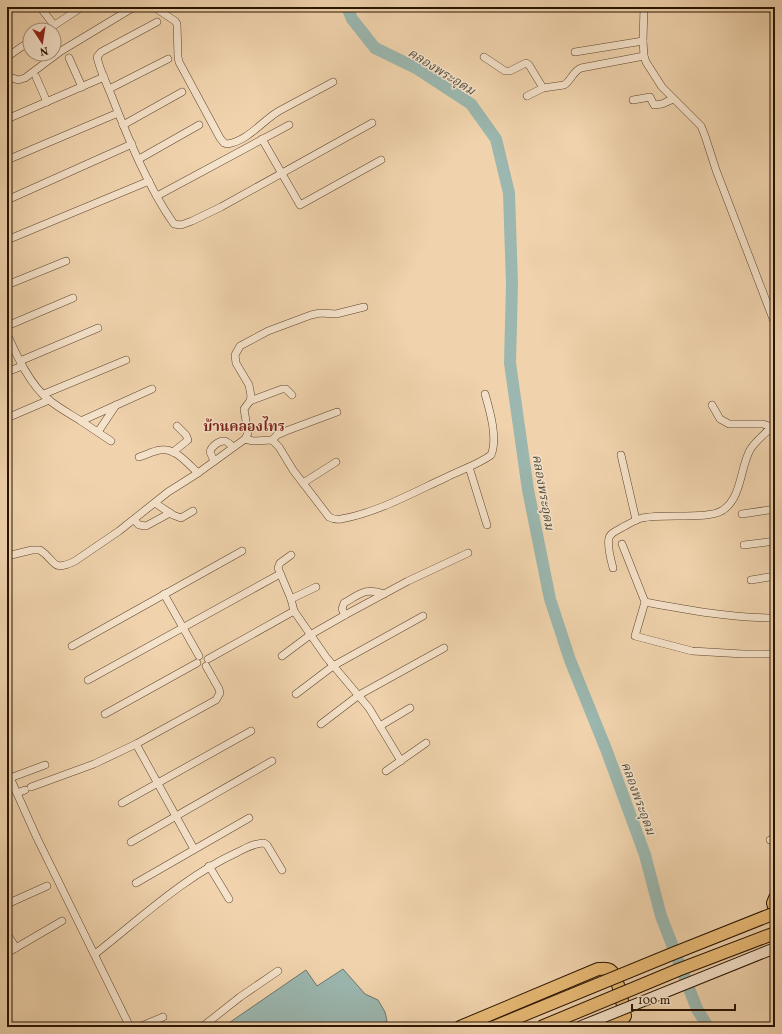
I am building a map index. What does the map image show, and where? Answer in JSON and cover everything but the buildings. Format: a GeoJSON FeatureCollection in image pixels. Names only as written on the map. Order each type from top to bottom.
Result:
{"type":"FeatureCollection","features":[{"type":"Feature","properties":{"kind":"main road"},"geometry":{"type":"LineString","coordinates":[[775,898],[773,904],[775,910]]}},
{"type":"Feature","properties":{"kind":"main road"},"geometry":{"type":"LineString","coordinates":[[494,1027],[775,913]]}},
{"type":"Feature","properties":{"kind":"main road"},"geometry":{"type":"LineString","coordinates":[[541,1027],[678,970],[775,933]]}},
{"type":"Feature","properties":{"kind":"main road"},"geometry":{"type":"LineString","coordinates":[[579,1027],[775,948]]}},
{"type":"Feature","properties":{"kind":"main road"},"geometry":{"type":"LineString","coordinates":[[460,1027],[598,969],[604,968],[608,969],[614,974],[625,1016],[621,1022],[605,1027]]}},
{"type":"Feature","properties":{"kind":"street"},"geometry":{"type":"LineString","coordinates":[[40,7],[52,22]]}},
{"type":"Feature","properties":{"kind":"street"},"geometry":{"type":"LineString","coordinates":[[59,22],[82,7]]}},
{"type":"Feature","properties":{"kind":"street"},"geometry":{"type":"LineString","coordinates":[[7,76],[18,80],[25,78],[61,51],[134,7]]}},
{"type":"Feature","properties":{"kind":"street"},"geometry":{"type":"LineString","coordinates":[[154,7],[175,21],[177,24],[179,62],[224,143],[227,144],[237,141],[261,126],[270,116],[333,82]]}},
{"type":"Feature","properties":{"kind":"street"},"geometry":{"type":"LineString","coordinates":[[644,7],[643,41],[646,62],[662,87],[701,126],[716,170],[775,324]]}},
{"type":"Feature","properties":{"kind":"street"},"geometry":{"type":"LineString","coordinates":[[768,7],[775,13]]}},
{"type":"Feature","properties":{"kind":"street"},"geometry":{"type":"LineString","coordinates":[[157,22],[101,52],[97,57],[123,125],[149,181],[174,224],[181,225],[222,207],[372,123]]}},
{"type":"Feature","properties":{"kind":"street"},"geometry":{"type":"LineString","coordinates":[[576,52],[643,41]]}},
{"type":"Feature","properties":{"kind":"street"},"geometry":{"type":"LineString","coordinates":[[7,57],[22,47]]}},
{"type":"Feature","properties":{"kind":"street"},"geometry":{"type":"LineString","coordinates":[[527,96],[543,88],[564,86],[576,71],[581,68],[644,56]]}},
{"type":"Feature","properties":{"kind":"street"},"geometry":{"type":"LineString","coordinates":[[484,57],[505,71],[526,63],[530,65],[543,88]]}},
{"type":"Feature","properties":{"kind":"street"},"geometry":{"type":"LineString","coordinates":[[69,58],[82,87]]}},
{"type":"Feature","properties":{"kind":"street"},"geometry":{"type":"LineString","coordinates":[[109,90],[168,59]]}},
{"type":"Feature","properties":{"kind":"street"},"geometry":{"type":"LineString","coordinates":[[36,77],[47,102]]}},
{"type":"Feature","properties":{"kind":"street"},"geometry":{"type":"LineString","coordinates":[[7,119],[104,77]]}},
{"type":"Feature","properties":{"kind":"street"},"geometry":{"type":"LineString","coordinates":[[123,125],[182,92]]}},
{"type":"Feature","properties":{"kind":"street"},"geometry":{"type":"LineString","coordinates":[[633,100],[650,97],[654,105],[657,105],[673,99]]}},
{"type":"Feature","properties":{"kind":"street"},"geometry":{"type":"LineString","coordinates":[[7,160],[118,113]]}},
{"type":"Feature","properties":{"kind":"street"},"geometry":{"type":"LineString","coordinates":[[139,159],[199,125]]}},
{"type":"Feature","properties":{"kind":"street"},"geometry":{"type":"LineString","coordinates":[[157,196],[289,125]]}},
{"type":"Feature","properties":{"kind":"street"},"geometry":{"type":"LineString","coordinates":[[262,139],[300,205],[381,160]]}},
{"type":"Feature","properties":{"kind":"street"},"geometry":{"type":"LineString","coordinates":[[7,200],[132,144]]}},
{"type":"Feature","properties":{"kind":"street"},"geometry":{"type":"LineString","coordinates":[[7,240],[149,181]]}},
{"type":"Feature","properties":{"kind":"street"},"geometry":{"type":"LineString","coordinates":[[7,285],[66,262]]}},
{"type":"Feature","properties":{"kind":"street"},"geometry":{"type":"LineString","coordinates":[[7,326],[73,298]]}},
{"type":"Feature","properties":{"kind":"street"},"geometry":{"type":"LineString","coordinates":[[7,556],[32,550],[40,550],[55,565],[67,565],[134,520],[168,492],[198,473],[245,438],[248,433],[244,409],[250,401],[251,392],[235,358],[236,351],[240,346],[268,331],[311,315],[320,313],[336,314],[364,307]]}},
{"type":"Feature","properties":{"kind":"street"},"geometry":{"type":"LineString","coordinates":[[7,372],[21,363],[98,328]]}},
{"type":"Feature","properties":{"kind":"street"},"geometry":{"type":"LineString","coordinates":[[7,334],[21,363],[46,397],[111,441]]}},
{"type":"Feature","properties":{"kind":"street"},"geometry":{"type":"LineString","coordinates":[[7,418],[46,397],[126,360]]}},
{"type":"Feature","properties":{"kind":"street"},"geometry":{"type":"LineString","coordinates":[[250,401],[282,388],[292,395]]}},
{"type":"Feature","properties":{"kind":"street"},"geometry":{"type":"LineString","coordinates":[[81,421],[152,389]]}},
{"type":"Feature","properties":{"kind":"street"},"geometry":{"type":"LineString","coordinates":[[272,440],[279,446],[287,463],[329,517],[339,519],[370,511],[389,504],[491,455],[494,448],[492,415],[485,394]]}},
{"type":"Feature","properties":{"kind":"street"},"geometry":{"type":"LineString","coordinates":[[98,432],[116,405]]}},
{"type":"Feature","properties":{"kind":"street"},"geometry":{"type":"LineString","coordinates":[[712,405],[720,419],[729,424],[774,425]]}},
{"type":"Feature","properties":{"kind":"street"},"geometry":{"type":"LineString","coordinates":[[245,438],[253,441],[272,440],[277,435],[286,431],[337,412]]}},
{"type":"Feature","properties":{"kind":"street"},"geometry":{"type":"LineString","coordinates":[[613,568],[609,538],[615,531],[636,520],[669,515],[706,515],[723,511],[737,491],[749,451],[774,425]]}},
{"type":"Feature","properties":{"kind":"street"},"geometry":{"type":"LineString","coordinates":[[172,452],[188,440],[186,435],[177,426]]}},
{"type":"Feature","properties":{"kind":"street"},"geometry":{"type":"LineString","coordinates":[[214,461],[210,452],[211,448],[218,442],[227,442],[233,447]]}},
{"type":"Feature","properties":{"kind":"street"},"geometry":{"type":"LineString","coordinates":[[139,457],[160,450],[165,450],[172,452],[198,473]]}},
{"type":"Feature","properties":{"kind":"street"},"geometry":{"type":"LineString","coordinates":[[621,455],[636,520]]}},
{"type":"Feature","properties":{"kind":"street"},"geometry":{"type":"LineString","coordinates":[[303,484],[336,462]]}},
{"type":"Feature","properties":{"kind":"street"},"geometry":{"type":"LineString","coordinates":[[468,467],[487,525]]}},
{"type":"Feature","properties":{"kind":"street"},"geometry":{"type":"LineString","coordinates":[[155,503],[181,518],[193,511]]}},
{"type":"Feature","properties":{"kind":"street"},"geometry":{"type":"LineString","coordinates":[[742,514],[775,510]]}},
{"type":"Feature","properties":{"kind":"street"},"geometry":{"type":"LineString","coordinates":[[134,520],[139,525],[146,526],[170,513]]}},
{"type":"Feature","properties":{"kind":"street"},"geometry":{"type":"LineString","coordinates":[[744,545],[775,541]]}},
{"type":"Feature","properties":{"kind":"street"},"geometry":{"type":"LineString","coordinates":[[622,544],[645,602],[635,636],[692,650],[743,654],[775,654]]}},
{"type":"Feature","properties":{"kind":"street"},"geometry":{"type":"LineString","coordinates":[[72,646],[242,551]]}},
{"type":"Feature","properties":{"kind":"street"},"geometry":{"type":"LineString","coordinates":[[282,656],[310,635],[344,615],[468,552]]}},
{"type":"Feature","properties":{"kind":"street"},"geometry":{"type":"LineString","coordinates":[[291,555],[278,565],[294,611],[333,666],[359,695],[401,761]]}},
{"type":"Feature","properties":{"kind":"street"},"geometry":{"type":"LineString","coordinates":[[88,680],[280,574]]}},
{"type":"Feature","properties":{"kind":"street"},"geometry":{"type":"LineString","coordinates":[[751,580],[775,576]]}},
{"type":"Feature","properties":{"kind":"street"},"geometry":{"type":"LineString","coordinates":[[291,599],[316,587]]}},
{"type":"Feature","properties":{"kind":"street"},"geometry":{"type":"LineString","coordinates":[[344,615],[342,609],[344,603],[361,594],[373,590],[384,594]]}},
{"type":"Feature","properties":{"kind":"street"},"geometry":{"type":"LineString","coordinates":[[164,594],[183,627],[198,659],[200,667],[294,611]]}},
{"type":"Feature","properties":{"kind":"street"},"geometry":{"type":"LineString","coordinates":[[645,602],[696,612],[752,618],[775,618]]}},
{"type":"Feature","properties":{"kind":"street"},"geometry":{"type":"LineString","coordinates":[[296,694],[333,666],[423,616]]}},
{"type":"Feature","properties":{"kind":"street"},"geometry":{"type":"LineString","coordinates":[[320,724],[359,695],[444,648]]}},
{"type":"Feature","properties":{"kind":"street"},"geometry":{"type":"LineString","coordinates":[[17,793],[94,764],[136,744],[216,700],[220,693],[204,655],[105,714]]}},
{"type":"Feature","properties":{"kind":"street"},"geometry":{"type":"LineString","coordinates":[[380,726],[410,708]]}},
{"type":"Feature","properties":{"kind":"street"},"geometry":{"type":"LineString","coordinates":[[122,804],[251,731]]}},
{"type":"Feature","properties":{"kind":"street"},"geometry":{"type":"LineString","coordinates":[[386,772],[426,743]]}},
{"type":"Feature","properties":{"kind":"street"},"geometry":{"type":"LineString","coordinates":[[136,744],[194,849]]}},
{"type":"Feature","properties":{"kind":"street"},"geometry":{"type":"LineString","coordinates":[[131,842],[272,761]]}},
{"type":"Feature","properties":{"kind":"street"},"geometry":{"type":"LineString","coordinates":[[10,778],[45,765]]}},
{"type":"Feature","properties":{"kind":"street"},"geometry":{"type":"LineString","coordinates":[[7,771],[37,838],[130,1027]]}},
{"type":"Feature","properties":{"kind":"street"},"geometry":{"type":"LineString","coordinates":[[136,883],[249,818]]}},
{"type":"Feature","properties":{"kind":"street"},"geometry":{"type":"LineString","coordinates":[[95,954],[172,892],[209,866],[254,844],[264,843],[267,845],[282,870]]}},
{"type":"Feature","properties":{"kind":"street"},"geometry":{"type":"LineString","coordinates":[[209,866],[229,899]]}},
{"type":"Feature","properties":{"kind":"street"},"geometry":{"type":"LineString","coordinates":[[7,904],[47,886]]}},
{"type":"Feature","properties":{"kind":"street"},"geometry":{"type":"LineString","coordinates":[[7,953],[62,922]]}},
{"type":"Feature","properties":{"kind":"street"},"geometry":{"type":"LineString","coordinates":[[7,934],[16,948]]}},
{"type":"Feature","properties":{"kind":"street"},"geometry":{"type":"LineString","coordinates":[[202,1027],[240,997],[278,971]]}},
{"type":"Feature","properties":{"kind":"street"},"geometry":{"type":"LineString","coordinates":[[139,1027],[163,1017]]}},
{"type":"Feature","properties":{"kind":"water"},"geometry":{"type":"Polygon","coordinates":[[[343,969],[365,994],[378,1000],[385,1012],[387,1021],[378,1027],[223,1027],[306,970],[317,986],[343,969]]]}},
{"type":"Feature","properties":{"kind":"waterway","name":"คลองพระอุดม"},"geometry":{"type":"LineString","coordinates":[[347,7],[352,19],[375,48],[416,68],[471,104],[496,139],[509,193],[512,284],[510,363],[528,490],[550,599],[570,660],[606,749],[645,855],[661,916],[697,1009],[708,1027]]}},
{"type":"Feature","properties":{"kind":"district","name":"บ้านคลองไทร"},"geometry":{"type":"Point","coordinates":[244,426]}}]}
